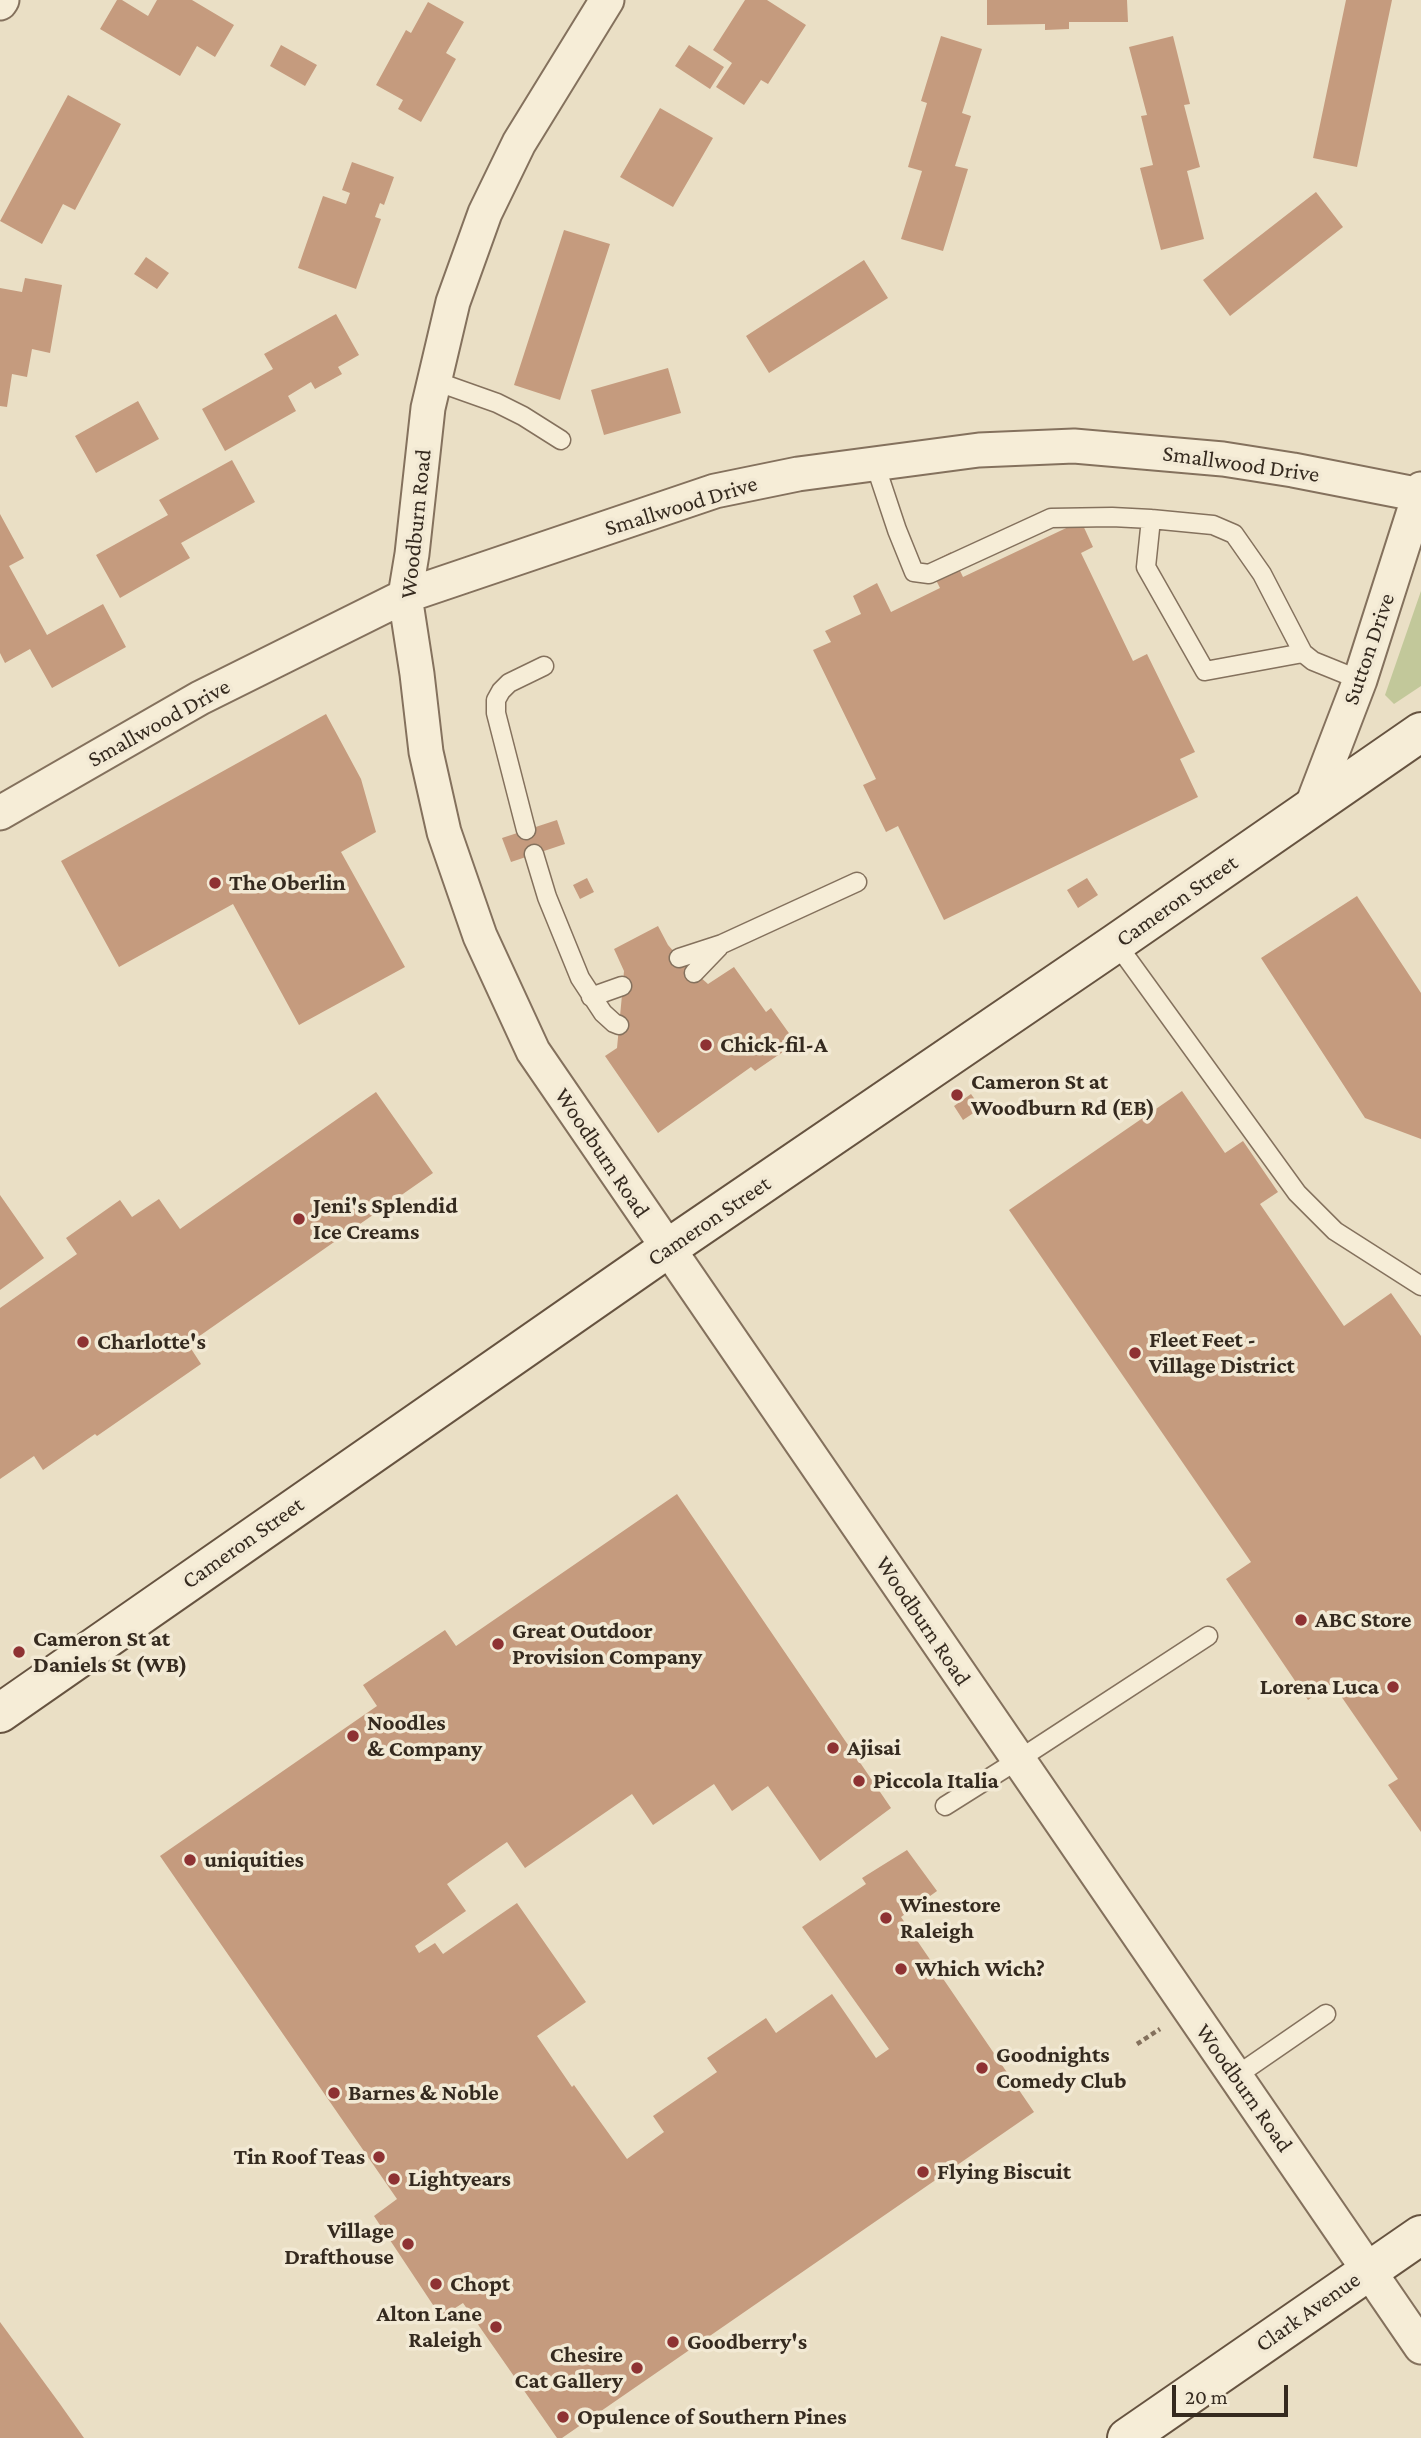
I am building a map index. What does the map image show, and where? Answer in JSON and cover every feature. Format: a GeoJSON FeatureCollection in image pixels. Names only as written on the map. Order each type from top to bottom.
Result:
{"type":"FeatureCollection","features":[{"type":"Feature","properties":{"kind":"street","name":"Woodburn Road"},"geometry":{"type":"LineString","coordinates":[[607,0],[519,142],[485,213],[453,302],[428,408],[405,596],[426,752],[437,802],[444,832],[480,936],[533,1051],[1421,2347]]}},
{"type":"Feature","properties":{"kind":"street","name":"Smallwood Drive"},"geometry":{"type":"LineString","coordinates":[[0,813],[201,698],[405,596],[715,491],[798,474],[979,450],[1074,446],[1223,459],[1420,493]]}},
{"type":"Feature","properties":{"kind":"street","name":"Sutton Drive"},"geometry":{"type":"LineString","coordinates":[[1311,808],[1360,680],[1420,493]]}},
{"type":"Feature","properties":{"kind":"street","name":"Cameron Street"},"geometry":{"type":"LineString","coordinates":[[0,1713],[667,1249],[1421,732]]}},
{"type":"Feature","properties":{"kind":"street","name":"Clark Avenue"},"geometry":{"type":"LineString","coordinates":[[1127,2438],[1421,2235]]}},
{"type":"Feature","properties":{"kind":"lane"},"geometry":{"type":"LineString","coordinates":[[435,381],[497,403],[561,440]]}},
{"type":"Feature","properties":{"kind":"lane"},"geometry":{"type":"LineString","coordinates":[[875,464],[914,572],[929,574],[1051,518],[1112,517],[1213,526],[1234,534],[1262,574],[1304,653],[1313,661],[1360,680]]}},
{"type":"Feature","properties":{"kind":"lane"},"geometry":{"type":"LineString","coordinates":[[1151,519],[1146,567],[1205,671],[1304,653]]}},
{"type":"Feature","properties":{"kind":"lane"},"geometry":{"type":"LineString","coordinates":[[526,830],[496,713],[496,700],[509,683],[544,666]]}},
{"type":"Feature","properties":{"kind":"lane"},"geometry":{"type":"LineString","coordinates":[[534,854],[573,963],[591,997],[607,1018],[619,1025]]}},
{"type":"Feature","properties":{"kind":"lane"},"geometry":{"type":"LineString","coordinates":[[679,958],[722,944],[857,882]]}},
{"type":"Feature","properties":{"kind":"lane"},"geometry":{"type":"LineString","coordinates":[[1116,943],[1297,1193],[1335,1231],[1421,1286]]}},
{"type":"Feature","properties":{"kind":"lane"},"geometry":{"type":"LineString","coordinates":[[694,973],[722,944]]}},
{"type":"Feature","properties":{"kind":"lane"},"geometry":{"type":"LineString","coordinates":[[591,997],[622,986]]}},
{"type":"Feature","properties":{"kind":"lane"},"geometry":{"type":"LineString","coordinates":[[945,1806],[1208,1636]]}},
{"type":"Feature","properties":{"kind":"lane"},"geometry":{"type":"LineString","coordinates":[[1236,2076],[1326,2014]]}},
{"type":"Feature","properties":{"kind":"path"},"geometry":{"type":"LineString","coordinates":[[1137,2044],[1161,2028]]}},
{"type":"Feature","properties":{"kind":"green space"},"geometry":{"type":"Polygon","coordinates":[[[1421,591],[1421,686],[1394,704],[1385,695],[1421,591]]]}},
{"type":"Feature","properties":{"kind":"building"},"geometry":{"type":"Polygon","coordinates":[[[117,0],[122,0],[148,16],[157,0],[192,0],[234,25],[215,57],[197,46],[180,76],[100,29],[117,0]]]}},
{"type":"Feature","properties":{"kind":"building"},"geometry":{"type":"Polygon","coordinates":[[[745,0],[767,0],[806,25],[768,84],[761,80],[744,105],[716,87],[732,63],[713,50],[745,0]]]}},
{"type":"Feature","properties":{"kind":"building"},"geometry":{"type":"Polygon","coordinates":[[[987,0],[1127,0],[1128,22],[1069,22],[1069,29],[1045,30],[1045,24],[987,25],[987,0]]]}},
{"type":"Feature","properties":{"kind":"building"},"geometry":{"type":"Polygon","coordinates":[[[1346,0],[1392,0],[1357,167],[1313,158],[1346,0]]]}},
{"type":"Feature","properties":{"kind":"building"},"geometry":{"type":"Polygon","coordinates":[[[428,2],[464,22],[446,53],[456,59],[421,122],[398,109],[403,100],[376,85],[406,30],[411,33],[428,2]]]}},
{"type":"Feature","properties":{"kind":"building"},"geometry":{"type":"Polygon","coordinates":[[[941,36],[982,49],[962,113],[971,116],[955,166],[968,169],[943,251],[901,239],[922,171],[908,167],[927,103],[921,101],[941,36]]]}},
{"type":"Feature","properties":{"kind":"building"},"geometry":{"type":"Polygon","coordinates":[[[1173,36],[1190,104],[1184,105],[1200,167],[1187,171],[1204,239],[1161,250],[1140,168],[1153,165],[1141,116],[1147,115],[1129,47],[1173,36]]]}},
{"type":"Feature","properties":{"kind":"building"},"geometry":{"type":"Polygon","coordinates":[[[281,45],[317,65],[305,86],[270,66],[281,45]]]}},
{"type":"Feature","properties":{"kind":"building"},"geometry":{"type":"Polygon","coordinates":[[[689,45],[724,67],[710,89],[675,66],[689,45]]]}},
{"type":"Feature","properties":{"kind":"building"},"geometry":{"type":"Polygon","coordinates":[[[68,95],[121,124],[75,210],[63,204],[42,244],[0,221],[68,95]]]}},
{"type":"Feature","properties":{"kind":"building"},"geometry":{"type":"Polygon","coordinates":[[[660,108],[713,138],[673,207],[620,177],[660,108]]]}},
{"type":"Feature","properties":{"kind":"building"},"geometry":{"type":"Polygon","coordinates":[[[352,162],[394,177],[384,205],[380,203],[375,217],[381,219],[356,289],[298,268],[323,196],[346,204],[350,193],[342,190],[352,162]]]}},
{"type":"Feature","properties":{"kind":"building"},"geometry":{"type":"Polygon","coordinates":[[[1316,192],[1343,227],[1230,316],[1203,280],[1316,192]]]}},
{"type":"Feature","properties":{"kind":"building"},"geometry":{"type":"Polygon","coordinates":[[[564,230],[610,244],[560,400],[514,385],[564,230]]]}},
{"type":"Feature","properties":{"kind":"building"},"geometry":{"type":"Polygon","coordinates":[[[146,257],[169,273],[157,289],[134,274],[146,257]]]}},
{"type":"Feature","properties":{"kind":"building"},"geometry":{"type":"Polygon","coordinates":[[[864,260],[888,298],[769,373],[746,336],[864,260]]]}},
{"type":"Feature","properties":{"kind":"building"},"geometry":{"type":"Polygon","coordinates":[[[25,278],[62,285],[50,353],[32,349],[27,377],[12,374],[7,407],[0,406],[0,288],[22,292],[25,278]]]}},
{"type":"Feature","properties":{"kind":"building"},"geometry":{"type":"Polygon","coordinates":[[[336,314],[359,355],[338,367],[342,374],[315,389],[311,382],[288,396],[296,411],[225,451],[202,409],[273,369],[264,354],[336,314]]]}},
{"type":"Feature","properties":{"kind":"building"},"geometry":{"type":"Polygon","coordinates":[[[668,368],[681,413],[604,435],[591,390],[668,368]]]}},
{"type":"Feature","properties":{"kind":"building"},"geometry":{"type":"Polygon","coordinates":[[[138,401],[159,439],[96,473],[75,436],[138,401]]]}},
{"type":"Feature","properties":{"kind":"building"},"geometry":{"type":"Polygon","coordinates":[[[232,460],[255,502],[181,543],[190,558],[120,598],[96,555],[168,515],[159,500],[232,460]]]}},
{"type":"Feature","properties":{"kind":"building"},"geometry":{"type":"Polygon","coordinates":[[[0,514],[24,558],[9,566],[47,635],[103,604],[126,647],[52,688],[30,649],[5,663],[0,653],[0,514]]]}},
{"type":"Feature","properties":{"kind":"building"},"geometry":{"type":"Polygon","coordinates":[[[1081,521],[1093,547],[1081,553],[1133,661],[1147,654],[1195,752],[1180,759],[1198,797],[944,920],[898,826],[886,832],[863,785],[876,779],[813,650],[831,642],[825,631],[861,614],[853,596],[877,583],[891,612],[940,588],[928,564],[951,552],[963,577],[1081,521]]]}},
{"type":"Feature","properties":{"kind":"building","name":"The Oberlin"},"geometry":{"type":"Polygon","coordinates":[[[326,714],[361,779],[376,832],[341,852],[405,967],[299,1025],[233,904],[119,967],[61,861],[326,714]]]}},
{"type":"Feature","properties":{"kind":"building"},"geometry":{"type":"Polygon","coordinates":[[[557,820],[565,844],[511,862],[502,838],[557,820]]]}},
{"type":"Feature","properties":{"kind":"building"},"geometry":{"type":"Polygon","coordinates":[[[587,878],[594,892],[580,899],[573,885],[587,878]]]}},
{"type":"Feature","properties":{"kind":"building"},"geometry":{"type":"Polygon","coordinates":[[[1087,878],[1098,895],[1078,908],[1067,890],[1087,878]]]}},
{"type":"Feature","properties":{"kind":"building"},"geometry":{"type":"Polygon","coordinates":[[[1357,896],[1421,993],[1421,1139],[1365,1118],[1261,958],[1357,896]]]}},
{"type":"Feature","properties":{"kind":"building","name":"Chick-fil-A"},"geometry":{"type":"Polygon","coordinates":[[[658,926],[668,945],[708,984],[734,967],[766,1012],[771,1008],[796,1043],[755,1071],[751,1067],[658,1133],[605,1056],[617,1048],[622,995],[624,971],[614,949],[658,926]]]}},
{"type":"Feature","properties":{"kind":"building"},"geometry":{"type":"Polygon","coordinates":[[[1182,1091],[1225,1153],[1243,1141],[1278,1192],[1260,1204],[1344,1326],[1391,1293],[1421,1336],[1421,1832],[1388,1785],[1398,1779],[1332,1683],[1308,1700],[1226,1579],[1251,1562],[1009,1210],[1182,1091]]]}},
{"type":"Feature","properties":{"kind":"building"},"geometry":{"type":"Polygon","coordinates":[[[376,1092],[433,1173],[188,1344],[201,1364],[43,1470],[34,1456],[0,1479],[0,1308],[77,1254],[66,1238],[120,1200],[132,1217],[159,1199],[180,1229],[376,1092]]]}},
{"type":"Feature","properties":{"kind":"building"},"geometry":{"type":"Polygon","coordinates":[[[971,1094],[981,1108],[963,1120],[954,1106],[971,1094]]]}},
{"type":"Feature","properties":{"kind":"building"},"geometry":{"type":"Polygon","coordinates":[[[0,1195],[44,1258],[0,1290],[0,1195]]]}},
{"type":"Feature","properties":{"kind":"building"},"geometry":{"type":"Polygon","coordinates":[[[677,1494],[891,1808],[820,1861],[768,1786],[732,1811],[714,1784],[653,1825],[632,1794],[525,1868],[507,1842],[447,1884],[466,1911],[415,1946],[419,1953],[435,1943],[443,1954],[517,1903],[586,2002],[537,2036],[627,2159],[664,2132],[653,2116],[717,2072],[707,2058],[766,2018],[776,2033],[832,1994],[876,2058],[889,2049],[802,1927],[866,1884],[862,1878],[907,1850],[937,1891],[901,1917],[1034,2112],[562,2438],[557,2438],[463,2303],[441,2317],[374,2216],[397,2199],[160,1856],[377,1706],[363,1685],[445,1630],[456,1646],[677,1494]]]}},
{"type":"Feature","properties":{"kind":"building"},"geometry":{"type":"Polygon","coordinates":[[[0,2322],[60,2404],[84,2438],[0,2438],[0,2322]]]}},
{"type":"Feature","properties":{"kind":"place","name":"The Oberlin"},"geometry":{"type":"Point","coordinates":[215,883]}},
{"type":"Feature","properties":{"kind":"place","name":"Chick-fil-A"},"geometry":{"type":"Point","coordinates":[706,1045]}},
{"type":"Feature","properties":{"kind":"place","name":"Cameron St at Woodburn Rd (EB)"},"geometry":{"type":"Point","coordinates":[957,1095]}},
{"type":"Feature","properties":{"kind":"place","name":"Jeni's Splendid Ice Creams"},"geometry":{"type":"Point","coordinates":[299,1219]}},
{"type":"Feature","properties":{"kind":"place","name":"Charlotte's"},"geometry":{"type":"Point","coordinates":[83,1342]}},
{"type":"Feature","properties":{"kind":"place","name":"Fleet Feet - Village District"},"geometry":{"type":"Point","coordinates":[1135,1353]}},
{"type":"Feature","properties":{"kind":"place","name":"ABC Store"},"geometry":{"type":"Point","coordinates":[1301,1620]}},
{"type":"Feature","properties":{"kind":"place","name":"Great Outdoor Provision Company"},"geometry":{"type":"Point","coordinates":[498,1644]}},
{"type":"Feature","properties":{"kind":"place","name":"Cameron St at Daniels St (WB)"},"geometry":{"type":"Point","coordinates":[19,1652]}},
{"type":"Feature","properties":{"kind":"place","name":"Lorena Luca"},"geometry":{"type":"Point","coordinates":[1393,1687]}},
{"type":"Feature","properties":{"kind":"place","name":"Noodles & Company"},"geometry":{"type":"Point","coordinates":[353,1736]}},
{"type":"Feature","properties":{"kind":"place","name":"Ajisai"},"geometry":{"type":"Point","coordinates":[833,1748]}},
{"type":"Feature","properties":{"kind":"place","name":"Piccola Italia"},"geometry":{"type":"Point","coordinates":[859,1781]}},
{"type":"Feature","properties":{"kind":"place","name":"uniquities"},"geometry":{"type":"Point","coordinates":[190,1860]}},
{"type":"Feature","properties":{"kind":"place","name":"Winestore Raleigh"},"geometry":{"type":"Point","coordinates":[886,1918]}},
{"type":"Feature","properties":{"kind":"place","name":"Which Wich?"},"geometry":{"type":"Point","coordinates":[901,1969]}},
{"type":"Feature","properties":{"kind":"place","name":"Goodnights Comedy Club"},"geometry":{"type":"Point","coordinates":[982,2068]}},
{"type":"Feature","properties":{"kind":"place","name":"Barnes & Noble"},"geometry":{"type":"Point","coordinates":[334,2093]}},
{"type":"Feature","properties":{"kind":"place","name":"Tin Roof Teas"},"geometry":{"type":"Point","coordinates":[379,2157]}},
{"type":"Feature","properties":{"kind":"place","name":"Flying Biscuit"},"geometry":{"type":"Point","coordinates":[923,2172]}},
{"type":"Feature","properties":{"kind":"place","name":"Lightyears"},"geometry":{"type":"Point","coordinates":[394,2179]}},
{"type":"Feature","properties":{"kind":"place","name":"Village Drafthouse"},"geometry":{"type":"Point","coordinates":[408,2244]}},
{"type":"Feature","properties":{"kind":"place","name":"Chopt"},"geometry":{"type":"Point","coordinates":[436,2284]}},
{"type":"Feature","properties":{"kind":"place","name":"Alton Lane Raleigh"},"geometry":{"type":"Point","coordinates":[496,2327]}},
{"type":"Feature","properties":{"kind":"place","name":"Goodberry's"},"geometry":{"type":"Point","coordinates":[673,2342]}},
{"type":"Feature","properties":{"kind":"place","name":"Chesire Cat Gallery"},"geometry":{"type":"Point","coordinates":[637,2368]}},
{"type":"Feature","properties":{"kind":"place","name":"Opulence of Southern Pines"},"geometry":{"type":"Point","coordinates":[563,2417]}}]}
